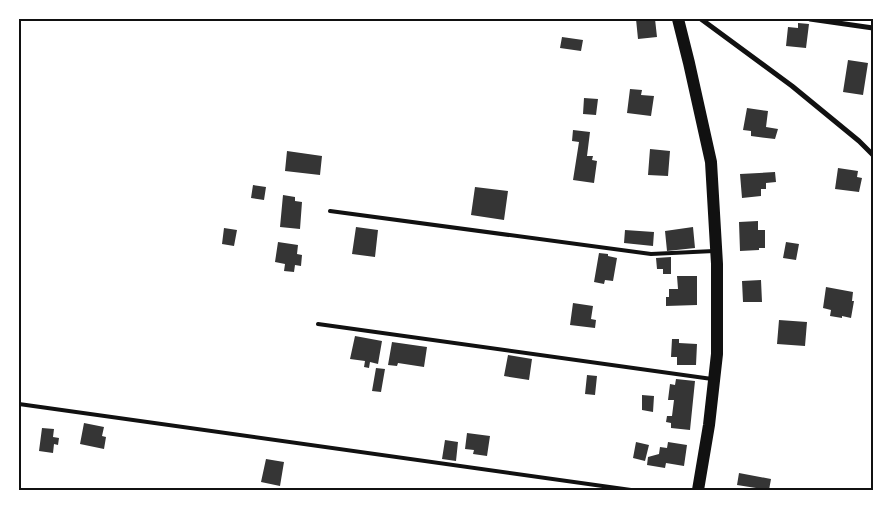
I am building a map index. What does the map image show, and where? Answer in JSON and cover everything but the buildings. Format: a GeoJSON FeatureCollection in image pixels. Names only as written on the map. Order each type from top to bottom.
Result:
{"type":"FeatureCollection","features":[{"type":"Feature","properties":{"kind":"main road"},"geometry":{"type":"LineString","coordinates":[[678,19],[690,63],[711,162],[717,251],[717,354],[709,425],[698,490]]}},
{"type":"Feature","properties":{"kind":"street"},"geometry":{"type":"LineString","coordinates":[[701,19],[792,86],[859,140],[873,155]]}},
{"type":"Feature","properties":{"kind":"street"},"geometry":{"type":"LineString","coordinates":[[810,19],[873,28]]}},
{"type":"Feature","properties":{"kind":"lane"},"geometry":{"type":"LineString","coordinates":[[330,210],[651,254],[717,251]]}},
{"type":"Feature","properties":{"kind":"lane"},"geometry":{"type":"LineString","coordinates":[[318,324],[714,379]]}},
{"type":"Feature","properties":{"kind":"lane"},"geometry":{"type":"LineString","coordinates":[[19,404],[631,490]]}}]}
